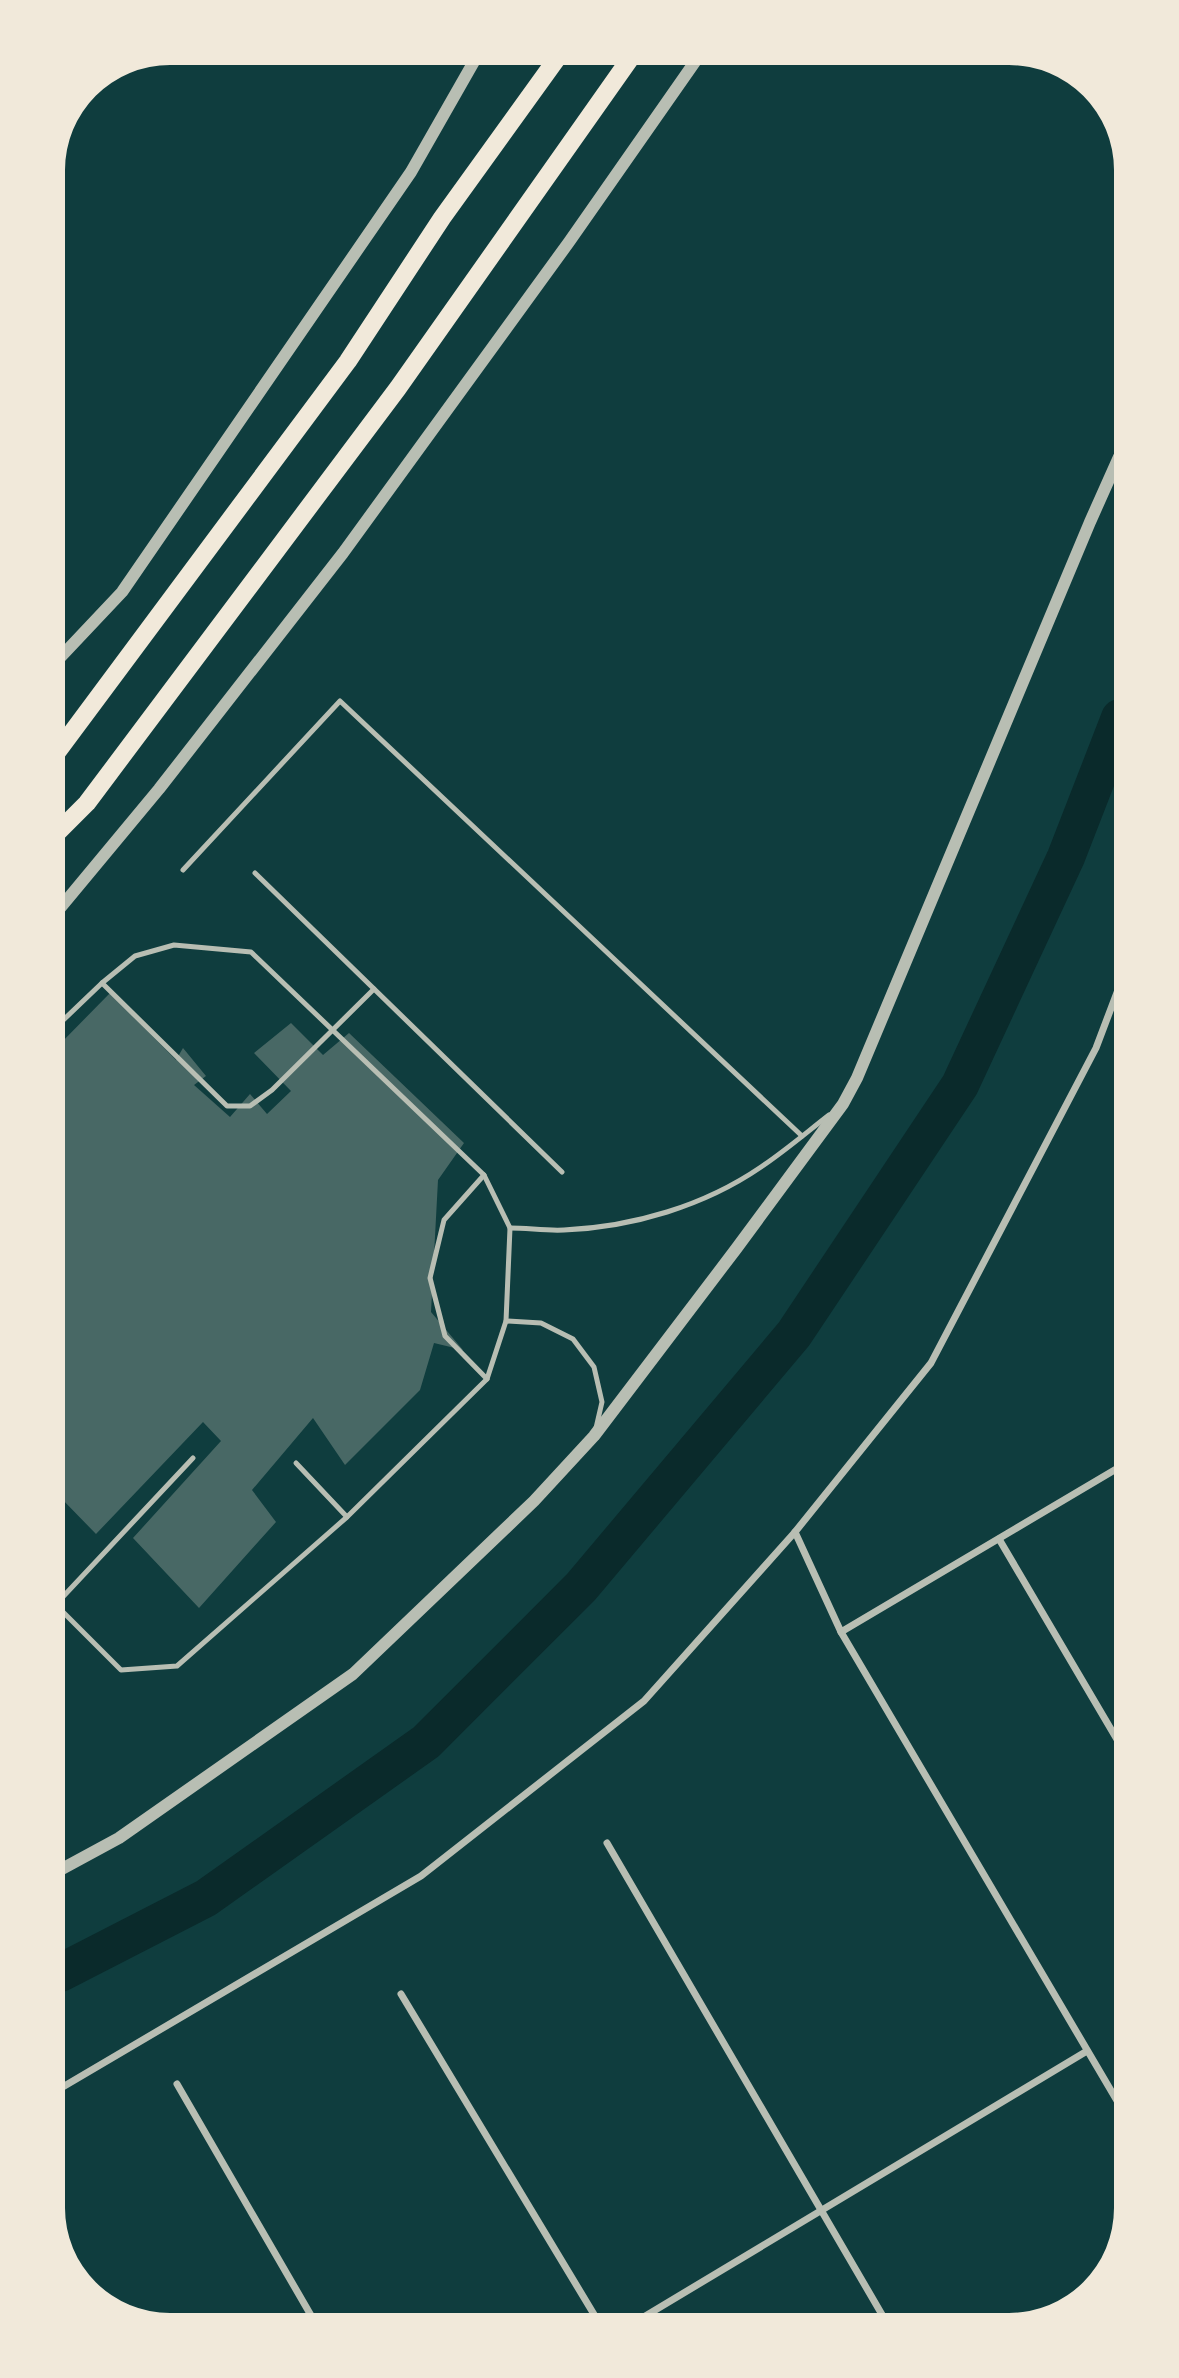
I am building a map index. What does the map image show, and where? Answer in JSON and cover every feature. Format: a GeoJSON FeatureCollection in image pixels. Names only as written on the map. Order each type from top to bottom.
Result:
{"type":"FeatureCollection","features":[{"type":"Feature","properties":{"kind":"main road"},"geometry":{"type":"LineString","coordinates":[[65,742],[348,361],[442,218],[552,65]]}},
{"type":"Feature","properties":{"kind":"main road"},"geometry":{"type":"LineString","coordinates":[[65,825],[87,803],[398,388],[626,65]]}},
{"type":"Feature","properties":{"kind":"street"},"geometry":{"type":"LineString","coordinates":[[65,652],[122,592],[411,172],[472,65]]}},
{"type":"Feature","properties":{"kind":"street"},"geometry":{"type":"LineString","coordinates":[[65,902],[159,789],[343,554],[569,242],[693,65]]}},
{"type":"Feature","properties":{"kind":"street"},"geometry":{"type":"LineString","coordinates":[[65,1867],[119,1838],[353,1674],[534,1501],[594,1436],[736,1249],[843,1104],[857,1078],[1114,468]]}},
{"type":"Feature","properties":{"kind":"street"},"geometry":{"type":"LineString","coordinates":[[65,2086],[421,1876],[644,1701],[795,1532],[930,1363],[1096,1048],[1114,1000]]}},
{"type":"Feature","properties":{"kind":"street"},"geometry":{"type":"LineString","coordinates":[[841,1632],[1114,1470]]}},
{"type":"Feature","properties":{"kind":"street"},"geometry":{"type":"LineString","coordinates":[[795,1532],[841,1632],[1114,2096]]}},
{"type":"Feature","properties":{"kind":"street"},"geometry":{"type":"LineString","coordinates":[[999,1539],[1114,1734]]}},
{"type":"Feature","properties":{"kind":"street"},"geometry":{"type":"LineString","coordinates":[[607,1843],[881,2313]]}},
{"type":"Feature","properties":{"kind":"street"},"geometry":{"type":"LineString","coordinates":[[401,1994],[593,2313]]}},
{"type":"Feature","properties":{"kind":"street"},"geometry":{"type":"LineString","coordinates":[[650,2313],[1087,2050]]}},
{"type":"Feature","properties":{"kind":"street"},"geometry":{"type":"LineString","coordinates":[[177,2084],[310,2313]]}},
{"type":"Feature","properties":{"kind":"lane"},"geometry":{"type":"LineString","coordinates":[[183,870],[340,701],[802,1136]]}},
{"type":"Feature","properties":{"kind":"lane"},"geometry":{"type":"LineString","coordinates":[[255,873],[562,1172]]}},
{"type":"Feature","properties":{"kind":"lane"},"geometry":{"type":"LineString","coordinates":[[65,1018],[135,956],[174,945],[251,952],[484,1175],[510,1228],[506,1321],[487,1379],[347,1517],[177,1666],[121,1670],[65,1614]]}},
{"type":"Feature","properties":{"kind":"lane"},"geometry":{"type":"LineString","coordinates":[[102,983],[227,1106],[250,1106],[272,1090],[374,989]]}},
{"type":"Feature","properties":{"kind":"lane"},"geometry":{"type":"LineString","coordinates":[[510,1228],[562,1230],[615,1225],[666,1213],[715,1193],[761,1168],[843,1104]]}},
{"type":"Feature","properties":{"kind":"lane"},"geometry":{"type":"LineString","coordinates":[[484,1175],[444,1220],[430,1278],[445,1336],[487,1379]]}},
{"type":"Feature","properties":{"kind":"lane"},"geometry":{"type":"LineString","coordinates":[[506,1321],[541,1323],[573,1339],[594,1367],[601,1402],[594,1436]]}},
{"type":"Feature","properties":{"kind":"lane"},"geometry":{"type":"LineString","coordinates":[[65,1595],[194,1458]]}},
{"type":"Feature","properties":{"kind":"lane"},"geometry":{"type":"LineString","coordinates":[[296,1463],[347,1517]]}},
{"type":"Feature","properties":{"kind":"building"},"geometry":{"type":"Polygon","coordinates":[[[110,993],[176,1060],[183,1048],[206,1076],[194,1085],[230,1117],[250,1094],[267,1114],[291,1091],[254,1053],[291,1023],[323,1055],[349,1033],[464,1143],[438,1180],[431,1312],[463,1350],[434,1343],[420,1390],[345,1465],[313,1418],[252,1490],[276,1522],[199,1608],[133,1538],[221,1441],[203,1422],[96,1534],[65,1502],[65,1039],[110,993]]]}},
{"type":"Feature","properties":{"kind":"waterway"},"geometry":{"type":"LineString","coordinates":[[65,1970],[206,1898],[426,1742],[581,1587],[794,1334],[960,1085],[1066,857],[1114,733]]}}]}
